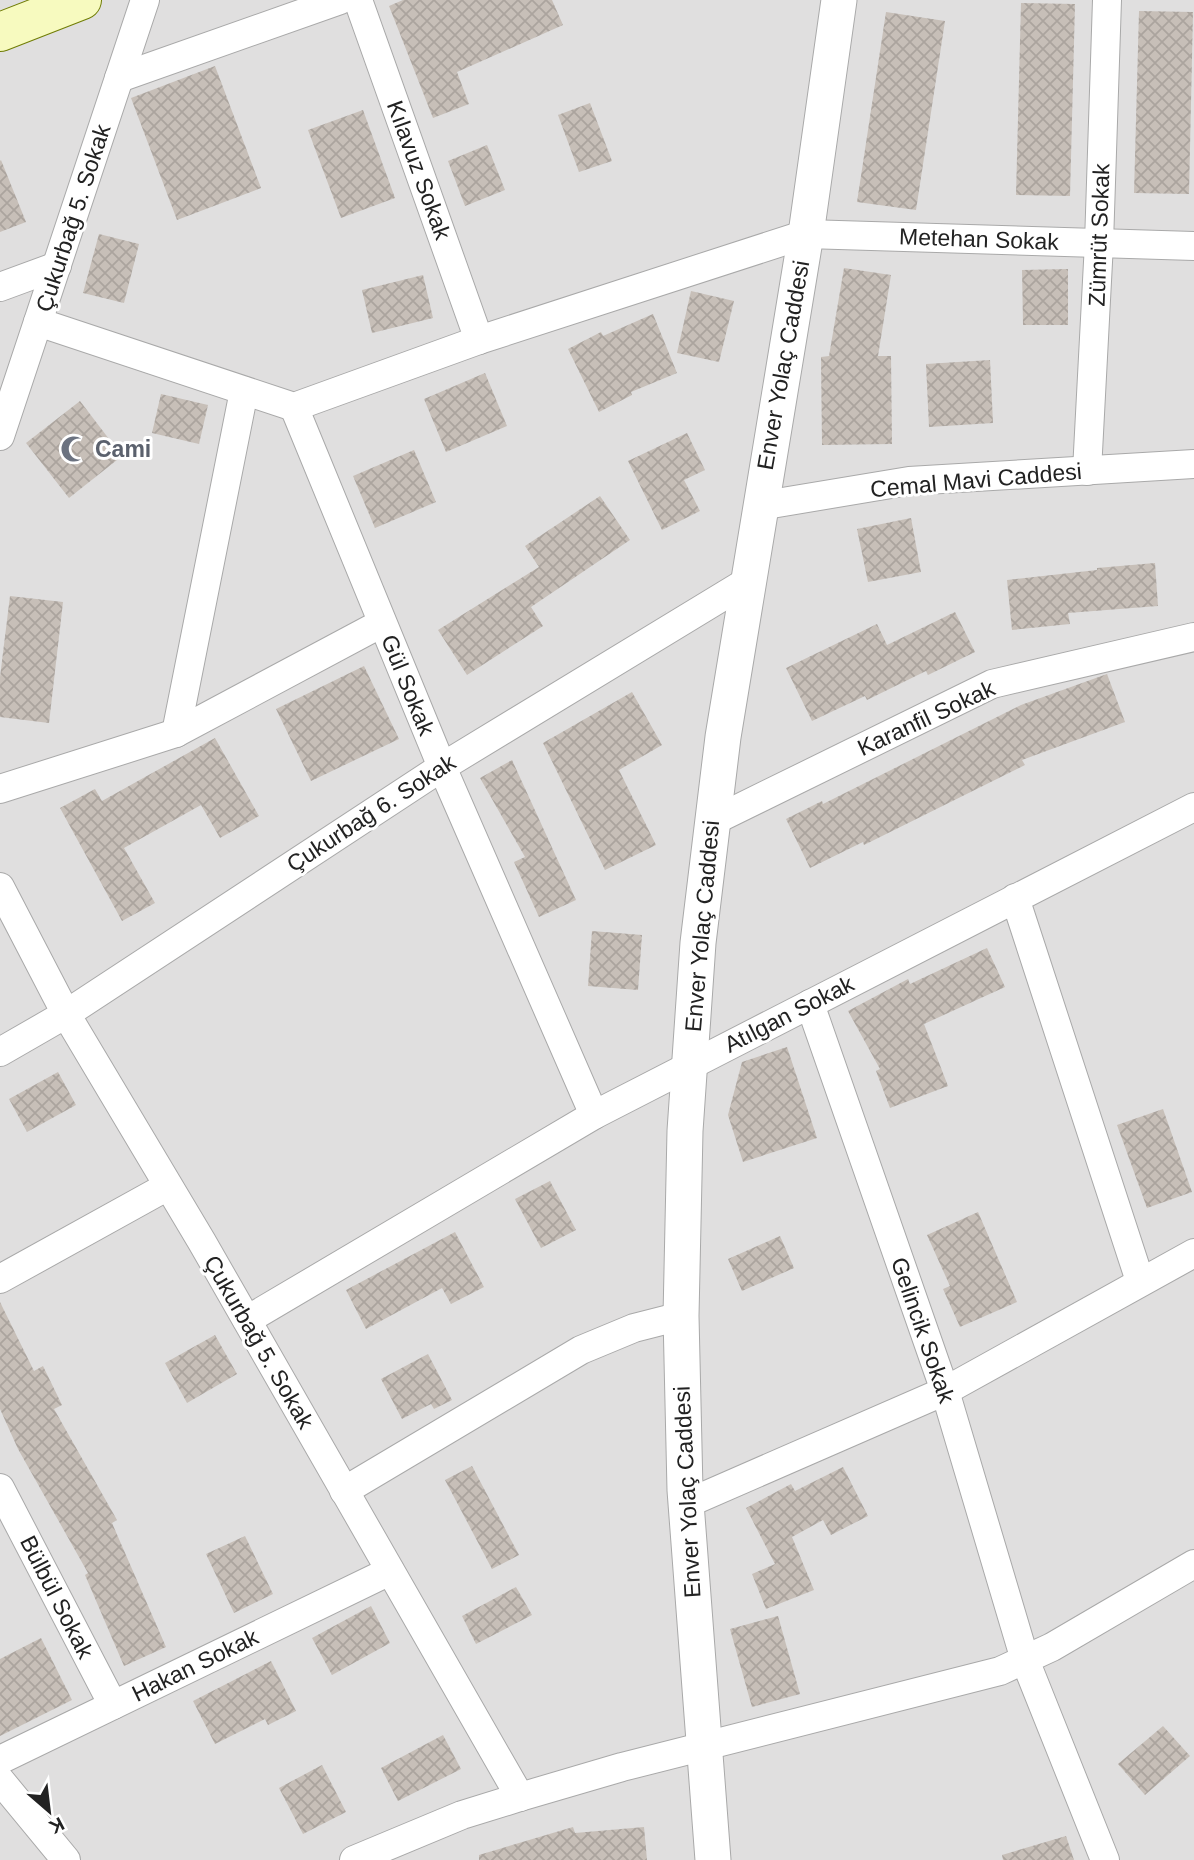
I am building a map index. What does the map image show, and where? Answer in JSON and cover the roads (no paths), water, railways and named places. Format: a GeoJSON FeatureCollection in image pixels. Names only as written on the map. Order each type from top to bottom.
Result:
{"type":"FeatureCollection","features":[{"type":"Feature","properties":{"kind":"main road"},"geometry":{"type":"LineString","coordinates":[[0,32],[82,0]]}},
{"type":"Feature","properties":{"kind":"street","name":"Çukurbağ 5. Sokak"},"geometry":{"type":"LineString","coordinates":[[0,436],[145,0]]}},
{"type":"Feature","properties":{"kind":"street"},"geometry":{"type":"LineString","coordinates":[[120,78],[340,0]]}},
{"type":"Feature","properties":{"kind":"street","name":"Kılavuz Sokak"},"geometry":{"type":"LineString","coordinates":[[358,0],[479,340]]}},
{"type":"Feature","properties":{"kind":"street","name":"Enver Yolaç Caddesi"},"geometry":{"type":"LineString","coordinates":[[713,1860],[686,1504],[681,1316],[685,1131],[698,943],[711,822],[747,581],[806,234],[839,0]]}},
{"type":"Feature","properties":{"kind":"street","name":"Zümrüt Sokak"},"geometry":{"type":"LineString","coordinates":[[1087,471],[1099,243],[1107,0]]}},
{"type":"Feature","properties":{"kind":"street","name":"Metehan Sokak"},"geometry":{"type":"LineString","coordinates":[[295,407],[479,340],[806,234],[1194,246]]}},
{"type":"Feature","properties":{"kind":"street"},"geometry":{"type":"LineString","coordinates":[[0,287],[57,266]]}},
{"type":"Feature","properties":{"kind":"street"},"geometry":{"type":"LineString","coordinates":[[38,322],[295,407]]}},
{"type":"Feature","properties":{"kind":"street"},"geometry":{"type":"LineString","coordinates":[[176,733],[244,391]]}},
{"type":"Feature","properties":{"kind":"street","name":"Gül Sokak"},"geometry":{"type":"LineString","coordinates":[[295,407],[442,766],[594,1115]]}},
{"type":"Feature","properties":{"kind":"street","name":"Cemal Mavi Caddesi"},"geometry":{"type":"LineString","coordinates":[[760,506],[909,481],[1194,464]]}},
{"type":"Feature","properties":{"kind":"street","name":"Çukurbağ 6. Sokak"},"geometry":{"type":"LineString","coordinates":[[0,1052],[66,1014],[442,766],[747,581]]}},
{"type":"Feature","properties":{"kind":"street"},"geometry":{"type":"LineString","coordinates":[[0,789],[176,733],[382,622]]}},
{"type":"Feature","properties":{"kind":"street","name":"Karanfil Sokak"},"geometry":{"type":"LineString","coordinates":[[711,822],[992,684],[1194,637]]}},
{"type":"Feature","properties":{"kind":"street","name":"Atılgan Sokak"},"geometry":{"type":"LineString","coordinates":[[247,1320],[594,1115],[1194,807]]}},
{"type":"Feature","properties":{"kind":"street","name":"Çukurbağ 5. Sokak"},"geometry":{"type":"LineString","coordinates":[[0,887],[66,1014],[247,1320],[520,1797]]}},
{"type":"Feature","properties":{"kind":"street"},"geometry":{"type":"LineString","coordinates":[[1015,898],[1140,1281]]}},
{"type":"Feature","properties":{"kind":"street","name":"Gelincik Sokak"},"geometry":{"type":"LineString","coordinates":[[810,1004],[945,1391],[1025,1660],[1105,1860]]}},
{"type":"Feature","properties":{"kind":"street"},"geometry":{"type":"LineString","coordinates":[[0,1279],[168,1186]]}},
{"type":"Feature","properties":{"kind":"street"},"geometry":{"type":"LineString","coordinates":[[686,1504],[945,1391],[1194,1253]]}},
{"type":"Feature","properties":{"kind":"street"},"geometry":{"type":"LineString","coordinates":[[344,1491],[582,1350],[634,1328],[681,1316]]}},
{"type":"Feature","properties":{"kind":"street","name":"Bülbül Sokak"},"geometry":{"type":"LineString","coordinates":[[0,1488],[113,1705]]}},
{"type":"Feature","properties":{"kind":"street"},"geometry":{"type":"LineString","coordinates":[[354,1860],[386,1854],[461,1815],[622,1767],[973,1679],[1025,1660],[1194,1564]]}},
{"type":"Feature","properties":{"kind":"street","name":"Hakan Sokak"},"geometry":{"type":"LineString","coordinates":[[0,1760],[390,1571]]}},
{"type":"Feature","properties":{"kind":"street"},"geometry":{"type":"LineString","coordinates":[[3,1791],[66,1860]]}},
{"type":"Feature","properties":{"kind":"place","name":"Cami"},"geometry":{"type":"Point","coordinates":[74,449]}}]}
